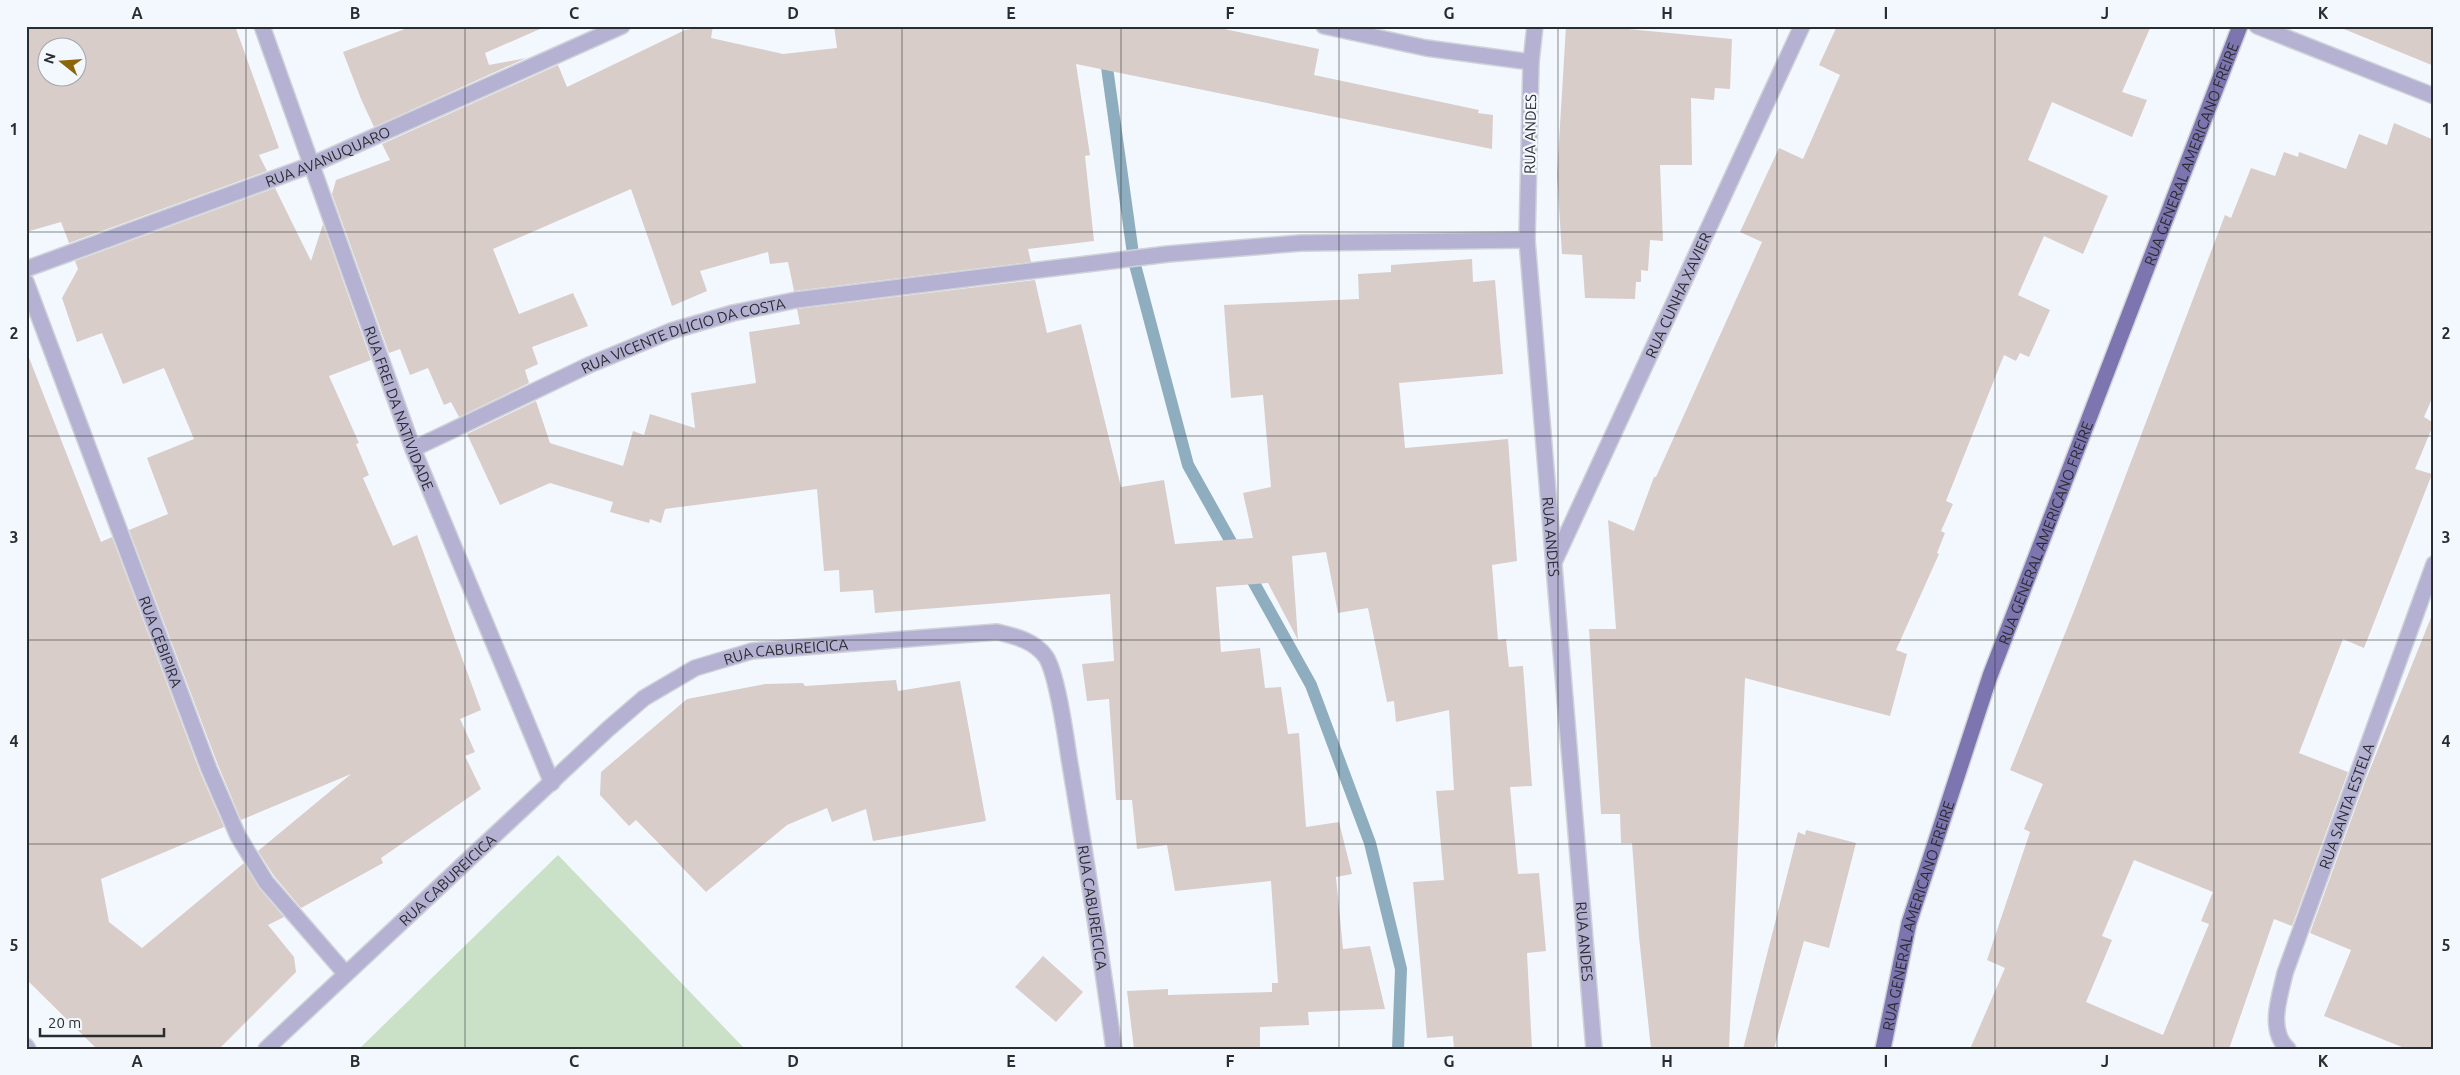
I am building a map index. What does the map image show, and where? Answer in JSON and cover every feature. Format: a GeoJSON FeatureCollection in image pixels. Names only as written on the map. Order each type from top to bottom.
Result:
{"type":"FeatureCollection","features":[{"type":"Feature","properties":{"kind":"main road","name":"RUA GENERAL AMERICANO FREIRE"},"geometry":{"type":"LineString","coordinates":[[1883,1049],[1909,924],[1990,676],[2240,26]]}},
{"type":"Feature","properties":{"kind":"street","name":"RUA FREI DA NATIVIDADE"},"geometry":{"type":"LineString","coordinates":[[262,26],[413,449],[552,783]]}},
{"type":"Feature","properties":{"kind":"street","name":"RUA AVANUQUARO"},"geometry":{"type":"LineString","coordinates":[[26,269],[311,165],[622,26]]}},
{"type":"Feature","properties":{"kind":"street"},"geometry":{"type":"LineString","coordinates":[[1324,26],[1426,48],[1531,62]]}},
{"type":"Feature","properties":{"kind":"street","name":"RUA ANDES"},"geometry":{"type":"LineString","coordinates":[[1535,26],[1531,62],[1527,240],[1594,1049]]}},
{"type":"Feature","properties":{"kind":"street","name":"RUA CUNHA XAVIER"},"geometry":{"type":"LineString","coordinates":[[1555,562],[1802,26]]}},
{"type":"Feature","properties":{"kind":"street"},"geometry":{"type":"LineString","coordinates":[[2257,26],[2434,96]]}},
{"type":"Feature","properties":{"kind":"street","name":"RUA VICENTE DLICIO DA COSTA"},"geometry":{"type":"LineString","coordinates":[[413,449],[580,369],[671,331],[733,313],[796,300],[1168,254],[1301,243],[1527,240]]}},
{"type":"Feature","properties":{"kind":"street","name":"RUA CEBIPIRA"},"geometry":{"type":"LineString","coordinates":[[26,282],[205,759],[238,836],[266,882],[345,974]]}},
{"type":"Feature","properties":{"kind":"street","name":"RUA SANTA ESTELA"},"geometry":{"type":"LineString","coordinates":[[2288,1049],[2284,1046],[2276,1020],[2285,974],[2434,564]]}},
{"type":"Feature","properties":{"kind":"street","name":"RUA CABUREICICA"},"geometry":{"type":"LineString","coordinates":[[266,1049],[644,698],[695,668],[752,651],[997,632],[1015,636],[1034,645],[1050,665],[1065,732],[1089,877],[1114,1049]]}},
{"type":"Feature","properties":{"kind":"green space"},"geometry":{"type":"Polygon","coordinates":[[[558,855],[745,1049],[359,1049],[558,855]]]}},
{"type":"Feature","properties":{"kind":"building"},"geometry":{"type":"Polygon","coordinates":[[[26,26],[235,26],[279,148],[259,155],[267,171],[69,243],[61,222],[26,232],[26,26]]]}},
{"type":"Feature","properties":{"kind":"building"},"geometry":{"type":"Polygon","coordinates":[[[413,26],[547,26],[485,53],[489,65],[526,58],[374,127],[343,52],[413,26]]]}},
{"type":"Feature","properties":{"kind":"building"},"geometry":{"type":"Polygon","coordinates":[[[713,26],[711,38],[783,54],[837,48],[834,26],[1210,26],[1319,49],[1314,75],[1479,110],[1478,113],[1493,115],[1492,149],[1076,64],[1090,155],[1085,156],[1094,241],[1028,249],[1031,262],[794,291],[788,262],[770,264],[768,252],[700,271],[707,291],[672,306],[631,189],[493,249],[519,314],[573,293],[588,326],[532,347],[538,364],[525,370],[529,383],[459,417],[451,402],[444,405],[428,368],[410,375],[400,349],[389,353],[332,194],[336,180],[390,160],[382,144],[558,65],[567,87],[685,30],[713,26]]]}},
{"type":"Feature","properties":{"kind":"building"},"geometry":{"type":"Polygon","coordinates":[[[1566,26],[1597,26],[1732,39],[1730,89],[1715,88],[1714,100],[1691,98],[1692,165],[1660,165],[1663,241],[1650,240],[1648,271],[1641,270],[1641,282],[1636,282],[1635,299],[1585,298],[1582,255],[1562,254],[1557,175],[1566,26]]]}},
{"type":"Feature","properties":{"kind":"building"},"geometry":{"type":"Polygon","coordinates":[[[1837,26],[2151,26],[2122,92],[2147,100],[2132,137],[2052,102],[2028,160],[2108,196],[2083,254],[2044,236],[2018,295],[2050,310],[2029,357],[2020,353],[2016,361],[2004,355],[1946,501],[1953,504],[1941,531],[1945,533],[1937,553],[1939,554],[1896,650],[1907,654],[1890,716],[1745,678],[1729,1049],[1651,1049],[1639,937],[1632,843],[1621,843],[1620,814],[1601,814],[1589,629],[1616,629],[1608,520],[1634,531],[1654,477],[1656,477],[1762,242],[1740,232],[1779,148],[1803,159],[1840,75],[1819,65],[1837,26]]]}},
{"type":"Feature","properties":{"kind":"building"},"geometry":{"type":"Polygon","coordinates":[[[2434,26],[2434,66],[2339,27],[2434,26]]]}},
{"type":"Feature","properties":{"kind":"building"},"geometry":{"type":"Polygon","coordinates":[[[2394,123],[2434,140],[2434,394],[2424,417],[2434,423],[2415,469],[2432,474],[2364,648],[2343,639],[2299,753],[2348,772],[2292,926],[2274,919],[2229,1049],[1970,1049],[2005,968],[1987,960],[2030,832],[2024,829],[2043,784],[2010,770],[2074,611],[2225,215],[2231,218],[2251,168],[2275,176],[2284,152],[2298,157],[2299,152],[2346,169],[2359,134],[2387,145],[2394,123]],[[2134,860],[2102,936],[2112,940],[2086,1002],[2163,1035],[2209,924],[2201,921],[2213,892],[2134,860]]]}},
{"type":"Feature","properties":{"kind":"building"},"geometry":{"type":"Polygon","coordinates":[[[275,188],[311,261],[323,224],[371,360],[329,376],[359,443],[356,444],[369,475],[363,478],[393,546],[417,535],[481,710],[460,719],[475,752],[465,756],[481,789],[381,858],[383,863],[301,908],[274,876],[258,851],[351,774],[241,820],[218,765],[129,530],[168,514],[147,458],[194,439],[164,368],[123,384],[102,333],[77,342],[62,298],[78,269],[75,261],[275,188]]]}},
{"type":"Feature","properties":{"kind":"building"},"geometry":{"type":"Polygon","coordinates":[[[1472,259],[1473,282],[1495,280],[1503,374],[1399,383],[1405,448],[1508,439],[1517,561],[1492,565],[1498,640],[1506,639],[1509,667],[1523,666],[1532,786],[1510,787],[1518,874],[1539,873],[1546,951],[1527,953],[1532,1049],[1454,1049],[1453,1036],[1427,1038],[1413,882],[1444,880],[1436,791],[1454,790],[1449,710],[1396,722],[1394,701],[1387,702],[1368,608],[1338,613],[1326,552],[1292,556],[1298,640],[1268,583],[1216,587],[1221,652],[1260,648],[1265,688],[1281,687],[1288,734],[1299,733],[1306,827],[1339,822],[1352,874],[1336,877],[1343,949],[1370,946],[1385,1009],[1308,1012],[1309,1025],[1260,1027],[1260,1049],[1134,1049],[1127,991],[1168,989],[1168,995],[1272,992],[1272,983],[1278,983],[1271,881],[1175,891],[1167,845],[1137,849],[1132,800],[1116,800],[1109,699],[1087,701],[1082,664],[1114,661],[1110,594],[875,613],[873,590],[840,592],[839,570],[824,571],[817,489],[665,509],[661,523],[650,519],[649,523],[610,512],[613,502],[550,483],[500,505],[467,434],[536,401],[550,443],[623,466],[633,431],[644,435],[650,414],[695,428],[691,393],[756,383],[749,332],[800,324],[797,309],[1035,280],[1047,333],[1081,324],[1121,487],[1164,480],[1175,544],[1253,538],[1243,493],[1271,487],[1263,395],[1231,398],[1224,305],[1359,299],[1358,274],[1391,272],[1391,265],[1472,259]]]}},
{"type":"Feature","properties":{"kind":"building"},"geometry":{"type":"Polygon","coordinates":[[[28,355],[101,542],[112,537],[200,772],[224,827],[101,879],[109,922],[142,948],[244,863],[259,888],[284,917],[268,925],[294,957],[296,972],[219,1049],[97,1049],[26,979],[26,356],[28,355]]]}},
{"type":"Feature","properties":{"kind":"building"},"geometry":{"type":"Polygon","coordinates":[[[2432,615],[2434,615],[2434,1049],[2407,1049],[2324,1016],[2351,950],[2310,933],[2366,779],[2432,615]]]}},
{"type":"Feature","properties":{"kind":"building"},"geometry":{"type":"Polygon","coordinates":[[[896,680],[898,691],[960,681],[986,821],[873,841],[866,809],[832,822],[827,808],[787,825],[706,892],[636,820],[629,826],[600,795],[601,772],[687,699],[765,684],[803,683],[805,686],[896,680]]]}},
{"type":"Feature","properties":{"kind":"building"},"geometry":{"type":"Polygon","coordinates":[[[1806,830],[1856,843],[1829,948],[1804,941],[1774,1049],[1743,1049],[1798,832],[1805,835],[1806,830]]]}},
{"type":"Feature","properties":{"kind":"building"},"geometry":{"type":"Polygon","coordinates":[[[1043,956],[1083,992],[1056,1022],[1015,987],[1043,956]]]}},
{"type":"Feature","properties":{"kind":"waterway"},"geometry":{"type":"LineString","coordinates":[[1105,53],[1134,261],[1188,465],[1311,685],[1370,843],[1401,969],[1398,1049]]}}]}
